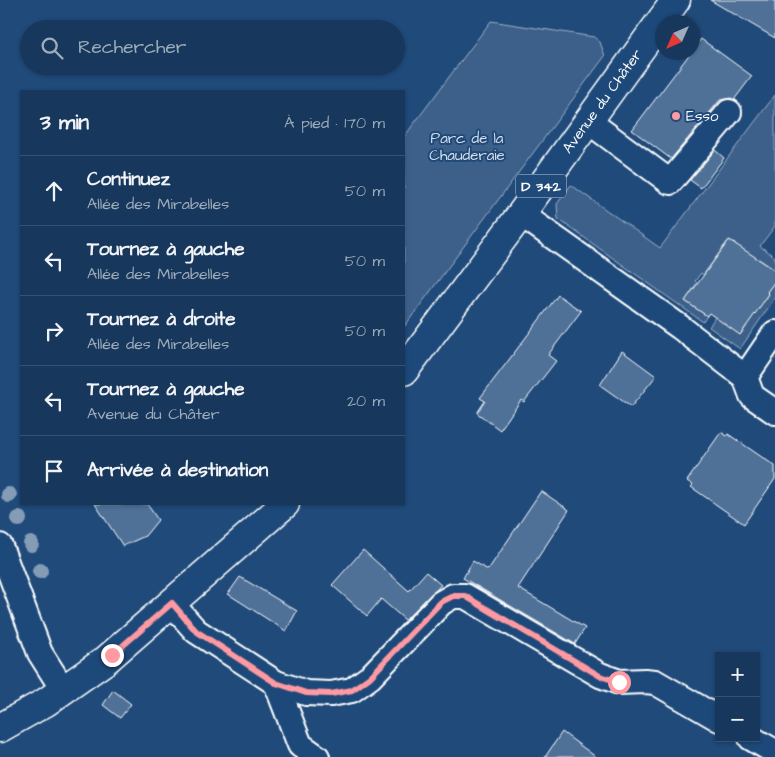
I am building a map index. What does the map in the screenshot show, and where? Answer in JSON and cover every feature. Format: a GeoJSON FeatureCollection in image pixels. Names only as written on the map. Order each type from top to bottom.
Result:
{"type":"FeatureCollection","features":[{"type":"Feature","properties":{"kind":"main road","name":"Avenue du Châter"},"geometry":{"type":"LineString","coordinates":[[405,370],[521,214],[676,0]]}},
{"type":"Feature","properties":{"kind":"main road"},"geometry":{"type":"LineString","coordinates":[[0,728],[64,691],[106,660],[284,505]]}},
{"type":"Feature","properties":{"kind":"street"},"geometry":{"type":"LineString","coordinates":[[588,122],[670,182],[729,112]]}},
{"type":"Feature","properties":{"kind":"street"},"geometry":{"type":"LineString","coordinates":[[521,214],[680,327],[745,377],[752,396],[775,412]]}},
{"type":"Feature","properties":{"kind":"street"},"geometry":{"type":"LineString","coordinates":[[745,377],[775,333]]}},
{"type":"Feature","properties":{"kind":"street"},"geometry":{"type":"LineString","coordinates":[[0,546],[40,653],[64,691]]}},
{"type":"Feature","properties":{"kind":"street"},"geometry":{"type":"LineString","coordinates":[[172,603],[196,631],[276,683],[306,693],[331,694],[352,690],[370,677],[441,602],[453,596],[465,596],[600,676],[619,682],[655,682],[715,717]]}},
{"type":"Feature","properties":{"kind":"street"},"geometry":{"type":"LineString","coordinates":[[276,683],[300,745],[317,757]]}},
{"type":"Feature","properties":{"kind":"street"},"geometry":{"type":"LineString","coordinates":[[758,742],[775,752]]}},
{"type":"Feature","properties":{"kind":"green space","name":"Parc de la Chauderaie"},"geometry":{"type":"Polygon","coordinates":[[[491,21],[594,37],[600,42],[605,56],[405,326],[405,136],[491,21]]]}},
{"type":"Feature","properties":{"kind":"green space"},"geometry":{"type":"Polygon","coordinates":[[[775,95],[775,226],[760,246],[775,257],[775,270],[759,259],[757,262],[736,248],[737,245],[730,240],[727,242],[703,275],[701,273],[695,281],[697,283],[685,301],[707,316],[703,322],[558,219],[557,204],[571,185],[660,248],[775,95]]]}},
{"type":"Feature","properties":{"kind":"green space"},"geometry":{"type":"Polygon","coordinates":[[[775,281],[775,298],[740,349],[709,327],[715,317],[741,334],[747,326],[744,325],[761,301],[764,302],[769,294],[767,292],[775,281]]]}},
{"type":"Feature","properties":{"kind":"building"},"geometry":{"type":"Polygon","coordinates":[[[710,0],[775,0],[775,38],[710,0]]]}},
{"type":"Feature","properties":{"kind":"building"},"geometry":{"type":"Polygon","coordinates":[[[701,39],[752,76],[734,100],[731,98],[720,100],[671,159],[632,130],[685,60],[700,60],[701,39]]]}},
{"type":"Feature","properties":{"kind":"building"},"geometry":{"type":"Polygon","coordinates":[[[715,150],[724,158],[701,188],[690,180],[715,150]]]}},
{"type":"Feature","properties":{"kind":"building"},"geometry":{"type":"Polygon","coordinates":[[[729,240],[775,270],[775,281],[767,292],[769,294],[740,335],[709,313],[707,316],[685,301],[729,240]]]}},
{"type":"Feature","properties":{"kind":"building"},"geometry":{"type":"Polygon","coordinates":[[[558,295],[581,311],[548,355],[556,361],[524,402],[521,400],[500,430],[477,413],[485,401],[480,398],[558,295]]]}},
{"type":"Feature","properties":{"kind":"building"},"geometry":{"type":"Polygon","coordinates":[[[622,351],[656,376],[631,407],[600,385],[622,351]]]}},
{"type":"Feature","properties":{"kind":"building"},"geometry":{"type":"Polygon","coordinates":[[[721,432],[727,436],[728,434],[775,466],[775,479],[744,524],[691,487],[693,485],[687,481],[721,432]]]}},
{"type":"Feature","properties":{"kind":"building"},"geometry":{"type":"Polygon","coordinates":[[[541,491],[569,510],[518,588],[585,628],[575,644],[463,578],[473,561],[488,570],[541,491]]]}},
{"type":"Feature","properties":{"kind":"building"},"geometry":{"type":"Polygon","coordinates":[[[96,505],[148,505],[158,520],[145,536],[123,546],[96,505]]]}},
{"type":"Feature","properties":{"kind":"building"},"geometry":{"type":"Polygon","coordinates":[[[363,550],[409,591],[426,572],[441,585],[405,620],[381,599],[367,616],[332,585],[363,550]]]}},
{"type":"Feature","properties":{"kind":"building"},"geometry":{"type":"Polygon","coordinates":[[[240,577],[297,611],[286,631],[228,594],[240,577]]]}},
{"type":"Feature","properties":{"kind":"building"},"geometry":{"type":"Polygon","coordinates":[[[113,690],[131,704],[120,718],[103,705],[113,690]]]}},
{"type":"Feature","properties":{"kind":"building"},"geometry":{"type":"Polygon","coordinates":[[[562,732],[596,757],[545,757],[562,732]]]}},
{"type":"Feature","properties":{"kind":"place","name":"Esso"},"geometry":{"type":"Point","coordinates":[676,116]}},
{"type":"Feature","properties":{"kind":"route"},"geometry":{"type":"LineString","coordinates":[[112,655],[172,603],[196,631],[276,683],[306,693],[331,694],[352,690],[370,677],[441,602],[453,596],[465,596],[600,676],[619,682]]}}]}
